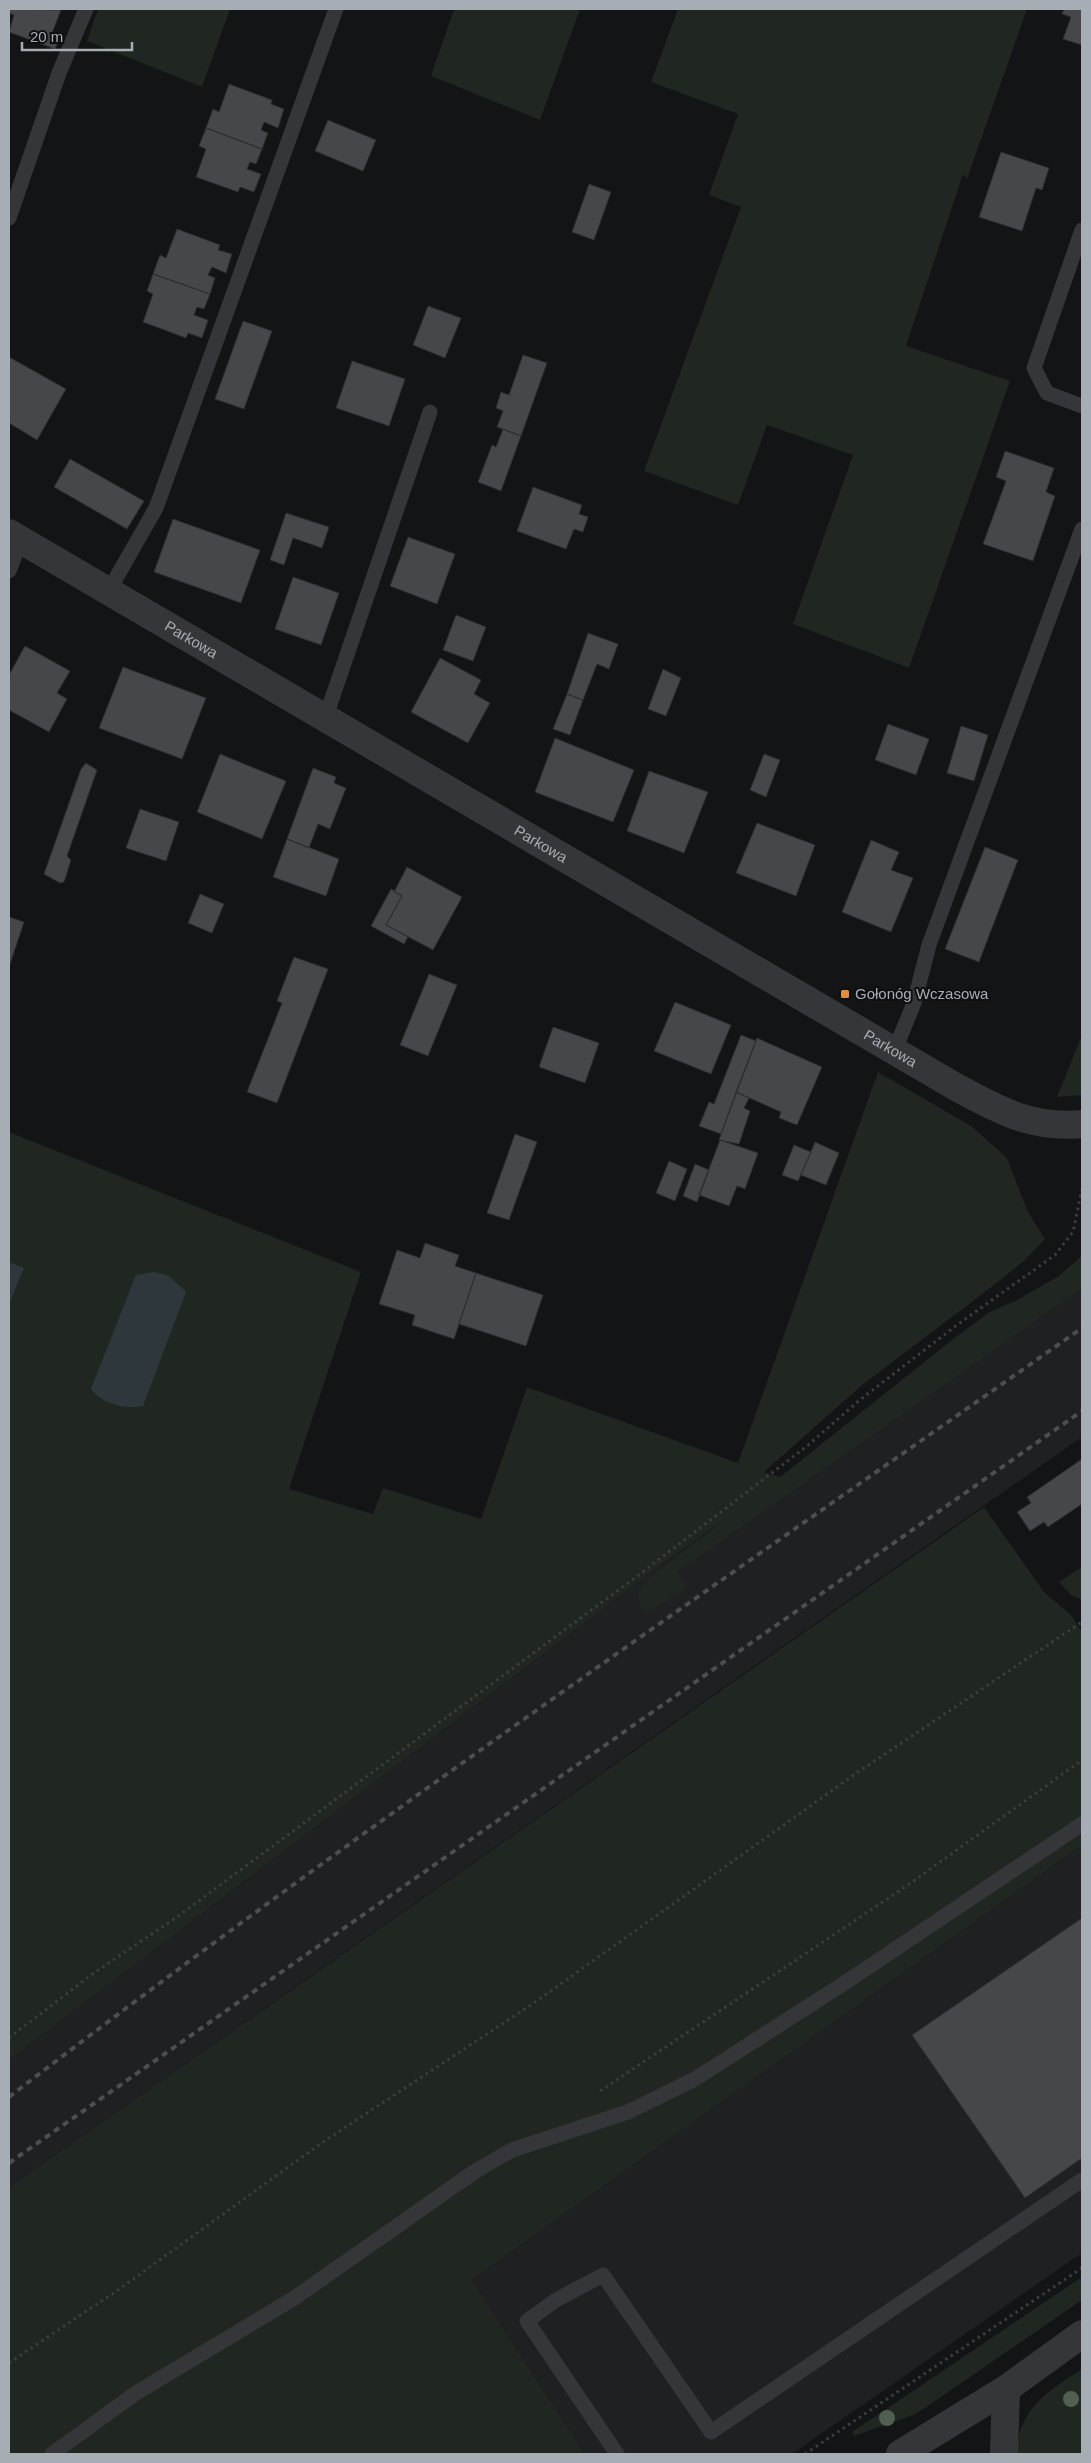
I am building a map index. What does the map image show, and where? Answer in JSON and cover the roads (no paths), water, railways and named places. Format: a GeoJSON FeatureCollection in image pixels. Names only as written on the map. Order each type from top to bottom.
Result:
{"type":"FeatureCollection","features":[{"type":"Feature","properties":{"kind":"street","name":"Parkowa"},"geometry":{"type":"LineString","coordinates":[[15,537],[894,1052],[1010,1115],[1040,1124],[1082,1124]]}},
{"type":"Feature","properties":{"kind":"street"},"geometry":{"type":"LineString","coordinates":[[900,2454],[1006,2389],[1082,2334]]}},
{"type":"Feature","properties":{"kind":"street"},"geometry":{"type":"LineString","coordinates":[[1004,2454],[1006,2389]]}},
{"type":"Feature","properties":{"kind":"street"},"geometry":{"type":"LineString","coordinates":[[940,2454],[967,2413]]}},
{"type":"Feature","properties":{"kind":"lane"},"geometry":{"type":"LineString","coordinates":[[9,218],[59,73],[86,9]]}},
{"type":"Feature","properties":{"kind":"lane"},"geometry":{"type":"LineString","coordinates":[[108,592],[156,508],[336,9]]}},
{"type":"Feature","properties":{"kind":"lane"},"geometry":{"type":"LineString","coordinates":[[1082,230],[1034,368],[1047,393],[1082,406]]}},
{"type":"Feature","properties":{"kind":"lane"},"geometry":{"type":"LineString","coordinates":[[325,719],[430,412]]}},
{"type":"Feature","properties":{"kind":"lane"},"geometry":{"type":"LineString","coordinates":[[894,1052],[914,1003],[930,945],[1082,529]]}},
{"type":"Feature","properties":{"kind":"lane"},"geometry":{"type":"LineString","coordinates":[[9,571],[15,537]]}},
{"type":"Feature","properties":{"kind":"lane"},"geometry":{"type":"LineString","coordinates":[[52,2454],[136,2393],[293,2299],[474,2172],[512,2150],[628,2112],[695,2079],[848,1981],[1082,1824]]}},
{"type":"Feature","properties":{"kind":"lane"},"geometry":{"type":"LineString","coordinates":[[617,2454],[527,2321],[556,2300],[603,2275],[711,2432],[1082,2180]]}},
{"type":"Feature","properties":{"kind":"railway"},"geometry":{"type":"LineString","coordinates":[[9,2097],[273,1899],[541,1707],[1082,1328]]}},
{"type":"Feature","properties":{"kind":"railway"},"geometry":{"type":"LineString","coordinates":[[9,2163],[1082,1411]]}},
{"type":"Feature","properties":{"kind":"place","name":"Gołonóg Wczasowa"},"geometry":{"type":"Point","coordinates":[845,994]}}]}
